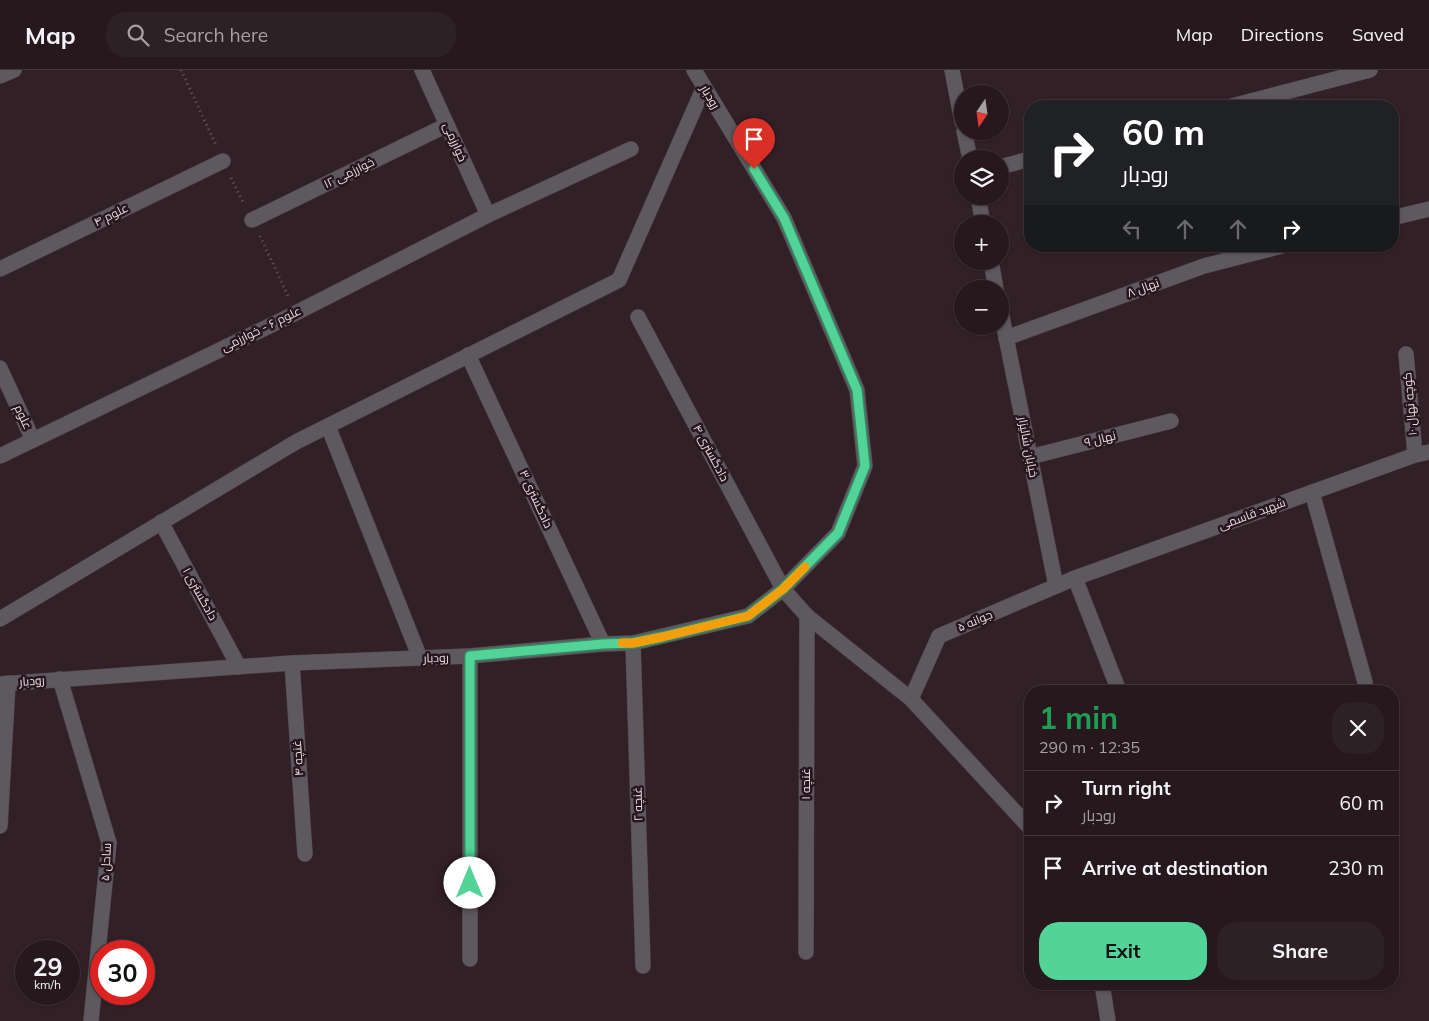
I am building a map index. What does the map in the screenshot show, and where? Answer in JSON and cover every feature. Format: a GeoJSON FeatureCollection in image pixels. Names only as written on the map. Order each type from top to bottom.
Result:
{"type":"FeatureCollection","features":[{"type":"Feature","properties":{"kind":"street"},"geometry":{"type":"LineString","coordinates":[[0,76],[14,70]]}},
{"type":"Feature","properties":{"kind":"street","name":"خوارزمی"},"geometry":{"type":"LineString","coordinates":[[422,70],[488,215]]}},
{"type":"Feature","properties":{"kind":"street","name":"رودبار"},"geometry":{"type":"LineString","coordinates":[[4,683],[240,666],[470,656],[633,643],[748,616],[783,589],[838,533],[865,466],[857,390],[784,218],[694,70]]}},
{"type":"Feature","properties":{"kind":"street"},"geometry":{"type":"LineString","coordinates":[[952,70],[955,85]]}},
{"type":"Feature","properties":{"kind":"street"},"geometry":{"type":"LineString","coordinates":[[1255,100],[1370,70]]}},
{"type":"Feature","properties":{"kind":"street"},"geometry":{"type":"LineString","coordinates":[[0,619],[296,442],[619,280],[704,87]]}},
{"type":"Feature","properties":{"kind":"street","name":"خوارزمی ۱۲"},"geometry":{"type":"LineString","coordinates":[[252,220],[447,125]]}},
{"type":"Feature","properties":{"kind":"street","name":"علوم ۶ - خوارزمی"},"geometry":{"type":"LineString","coordinates":[[0,456],[296,313],[488,215],[631,149]]}},
{"type":"Feature","properties":{"kind":"street","name":"علوم ۴"},"geometry":{"type":"LineString","coordinates":[[0,269],[223,161]]}},
{"type":"Feature","properties":{"kind":"street"},"geometry":{"type":"LineString","coordinates":[[1009,165],[1024,161]]}},
{"type":"Feature","properties":{"kind":"street"},"geometry":{"type":"LineString","coordinates":[[1399,216],[1429,209]]}},
{"type":"Feature","properties":{"kind":"street","name":"نهال ۸"},"geometry":{"type":"LineString","coordinates":[[1006,338],[1204,266],[1259,252]]}},
{"type":"Feature","properties":{"kind":"street","name":"دادگستری ۴"},"geometry":{"type":"LineString","coordinates":[[638,317],[783,589]]}},
{"type":"Feature","properties":{"kind":"street","name":"خیابان شالیزار"},"geometry":{"type":"LineString","coordinates":[[1005,335],[1056,586]]}},
{"type":"Feature","properties":{"kind":"street","name":"کوچه نهال ۱۰"},"geometry":{"type":"LineString","coordinates":[[1406,354],[1422,453]]}},
{"type":"Feature","properties":{"kind":"street","name":"دادگستری ۳"},"geometry":{"type":"LineString","coordinates":[[468,355],[603,644]]}},
{"type":"Feature","properties":{"kind":"street","name":"علوم"},"geometry":{"type":"LineString","coordinates":[[0,368],[33,440]]}},
{"type":"Feature","properties":{"kind":"street","name":"نهال ۹"},"geometry":{"type":"LineString","coordinates":[[1030,457],[1171,421]]}},
{"type":"Feature","properties":{"kind":"street"},"geometry":{"type":"LineString","coordinates":[[328,426],[420,658]]}},
{"type":"Feature","properties":{"kind":"street","name":"شهید قاسمی"},"geometry":{"type":"LineString","coordinates":[[1075,578],[1422,453]]}},
{"type":"Feature","properties":{"kind":"street"},"geometry":{"type":"LineString","coordinates":[[1312,492],[1365,682]]}},
{"type":"Feature","properties":{"kind":"street","name":"دادگستری ۱"},"geometry":{"type":"LineString","coordinates":[[161,522],[240,666]]}},
{"type":"Feature","properties":{"kind":"street"},"geometry":{"type":"LineString","coordinates":[[1075,578],[1117,685]]}},
{"type":"Feature","properties":{"kind":"street","name":"جوانه ۵"},"geometry":{"type":"LineString","coordinates":[[911,699],[939,636],[1075,578]]}},
{"type":"Feature","properties":{"kind":"street"},"geometry":{"type":"LineString","coordinates":[[783,589],[807,616],[911,699],[1024,821]]}},
{"type":"Feature","properties":{"kind":"street","name":"غنچه ۱"},"geometry":{"type":"LineString","coordinates":[[806,952],[807,616]]}},
{"type":"Feature","properties":{"kind":"street","name":"غنچه ۲"},"geometry":{"type":"LineString","coordinates":[[633,643],[643,966]]}},
{"type":"Feature","properties":{"kind":"street"},"geometry":{"type":"LineString","coordinates":[[470,656],[470,959]]}},
{"type":"Feature","properties":{"kind":"street","name":"غنچه ۴"},"geometry":{"type":"LineString","coordinates":[[292,663],[304,854]]}},
{"type":"Feature","properties":{"kind":"street","name":"ساحل ۵"},"geometry":{"type":"LineString","coordinates":[[60,679],[109,843],[91,1021]]}},
{"type":"Feature","properties":{"kind":"street"},"geometry":{"type":"LineString","coordinates":[[0,826],[4,683]]}},
{"type":"Feature","properties":{"kind":"street"},"geometry":{"type":"LineString","coordinates":[[1103,990],[1108,1021]]}},
{"type":"Feature","properties":{"kind":"path"},"geometry":{"type":"LineString","coordinates":[[181,70],[296,313]]}},
{"type":"Feature","properties":{"kind":"slow traffic"},"geometry":{"type":"LineString","coordinates":[[622,643],[633,643],[662,637],[748,616],[783,589],[805,567]]}},
{"type":"Feature","properties":{"kind":"route"},"geometry":{"type":"LineString","coordinates":[[470,883],[470,656],[633,643],[748,616],[783,589],[838,533],[865,466],[857,390],[784,218],[754,169]]}}]}
